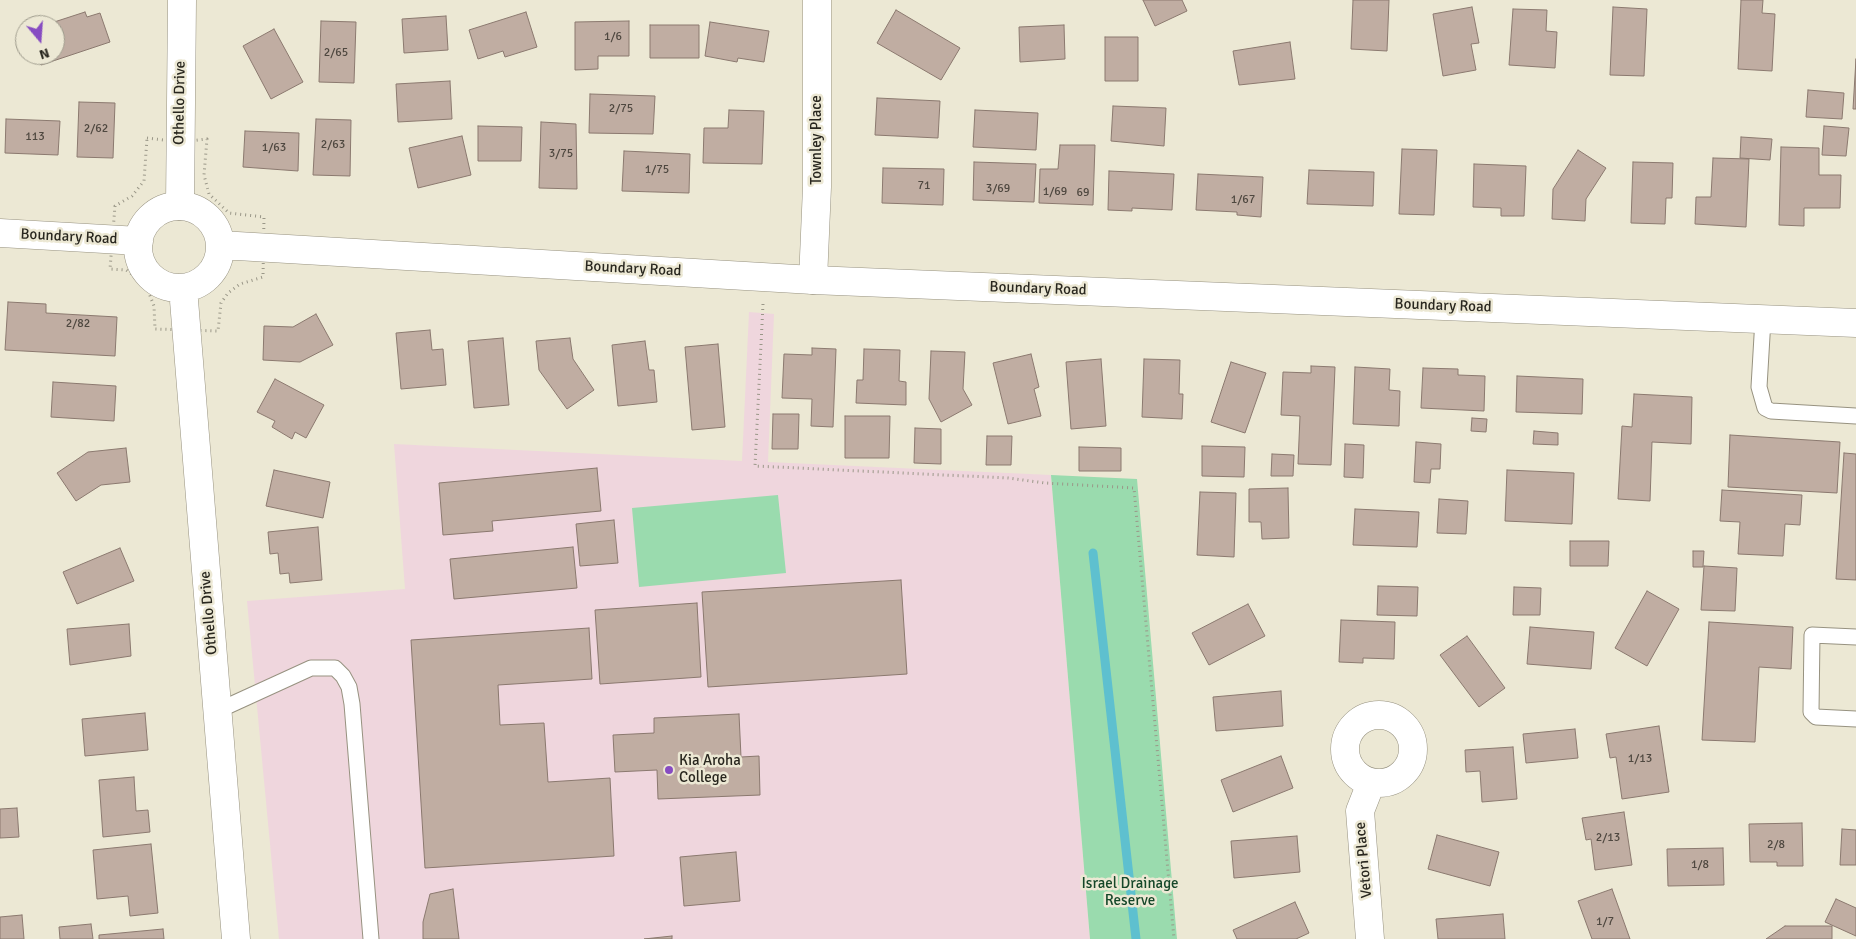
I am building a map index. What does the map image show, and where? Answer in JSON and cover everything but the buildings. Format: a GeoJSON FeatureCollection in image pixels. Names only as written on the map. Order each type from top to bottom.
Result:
{"type":"FeatureCollection","features":[{"type":"Feature","properties":{"kind":"main road","name":"Othello Drive"},"geometry":{"type":"LineString","coordinates":[[180,206],[182,0]]}},
{"type":"Feature","properties":{"kind":"main road","name":"Townley Place"},"geometry":{"type":"LineString","coordinates":[[814,280],[817,187],[817,0]]}},
{"type":"Feature","properties":{"kind":"main road","name":"Boundary Road"},"geometry":{"type":"LineString","coordinates":[[180,206],[162,209],[151,217],[143,228],[139,241],[142,265],[150,275],[171,287],[183,288]]}},
{"type":"Feature","properties":{"kind":"main road"},"geometry":{"type":"LineString","coordinates":[[180,206],[201,212],[211,221],[218,232],[220,245],[219,258],[214,269],[196,285],[183,288]]}},
{"type":"Feature","properties":{"kind":"main road","name":"Boundary Road"},"geometry":{"type":"LineString","coordinates":[[0,233],[139,241]]}},
{"type":"Feature","properties":{"kind":"main road","name":"Boundary Road"},"geometry":{"type":"LineString","coordinates":[[220,245],[814,280],[1856,323]]}},
{"type":"Feature","properties":{"kind":"main road","name":"Othello Drive"},"geometry":{"type":"LineString","coordinates":[[183,288],[236,939]]}},
{"type":"Feature","properties":{"kind":"main road","name":"Vetori Place"},"geometry":{"type":"LineString","coordinates":[[1370,939],[1360,811],[1372,783]]}},
{"type":"Feature","properties":{"kind":"lane"},"geometry":{"type":"LineString","coordinates":[[1763,319],[1759,387],[1765,408],[1771,411],[1856,416]]}},
{"type":"Feature","properties":{"kind":"lane"},"geometry":{"type":"LineString","coordinates":[[1856,637],[1812,635],[1811,712],[1816,718],[1856,719]]}},
{"type":"Feature","properties":{"kind":"lane"},"geometry":{"type":"LineString","coordinates":[[217,711],[311,668],[335,668],[343,676],[349,687],[352,704],[371,939]]}},
{"type":"Feature","properties":{"kind":"path"},"geometry":{"type":"LineString","coordinates":[[115,206],[132,196],[144,181],[147,138]]}},
{"type":"Feature","properties":{"kind":"path"},"geometry":{"type":"LineString","coordinates":[[207,139],[204,176],[210,194],[229,213],[264,217]]}},
{"type":"Feature","properties":{"kind":"path"},"geometry":{"type":"LineString","coordinates":[[110,269],[126,270],[147,288],[154,306],[155,328]]}},
{"type":"Feature","properties":{"kind":"path"},"geometry":{"type":"LineString","coordinates":[[218,331],[221,302],[228,293],[240,284],[263,277]]}},
{"type":"Feature","properties":{"kind":"path"},"geometry":{"type":"LineString","coordinates":[[763,298],[755,466],[1008,478],[1045,483],[1134,488],[1174,939]]}},
{"type":"Feature","properties":{"kind":"shaded area","name":"Kia Aroha College"},"geometry":{"type":"Polygon","coordinates":[[[749,312],[774,314],[768,462],[1051,475],[1090,939],[279,939],[247,601],[405,589],[394,444],[742,461],[749,312]]]}},
{"type":"Feature","properties":{"kind":"green space","name":"Israel Drainage Reserve"},"geometry":{"type":"Polygon","coordinates":[[[1051,475],[1137,479],[1177,939],[1090,939],[1051,475]]]}},
{"type":"Feature","properties":{"kind":"green space"},"geometry":{"type":"Polygon","coordinates":[[[778,495],[786,573],[639,587],[632,508],[778,495]]]}},
{"type":"Feature","properties":{"kind":"waterway"},"geometry":{"type":"LineString","coordinates":[[1093,553],[1136,939]]}},
{"type":"Feature","properties":{"kind":"place","name":"Kia Aroha College"},"geometry":{"type":"Point","coordinates":[669,770]}}]}
